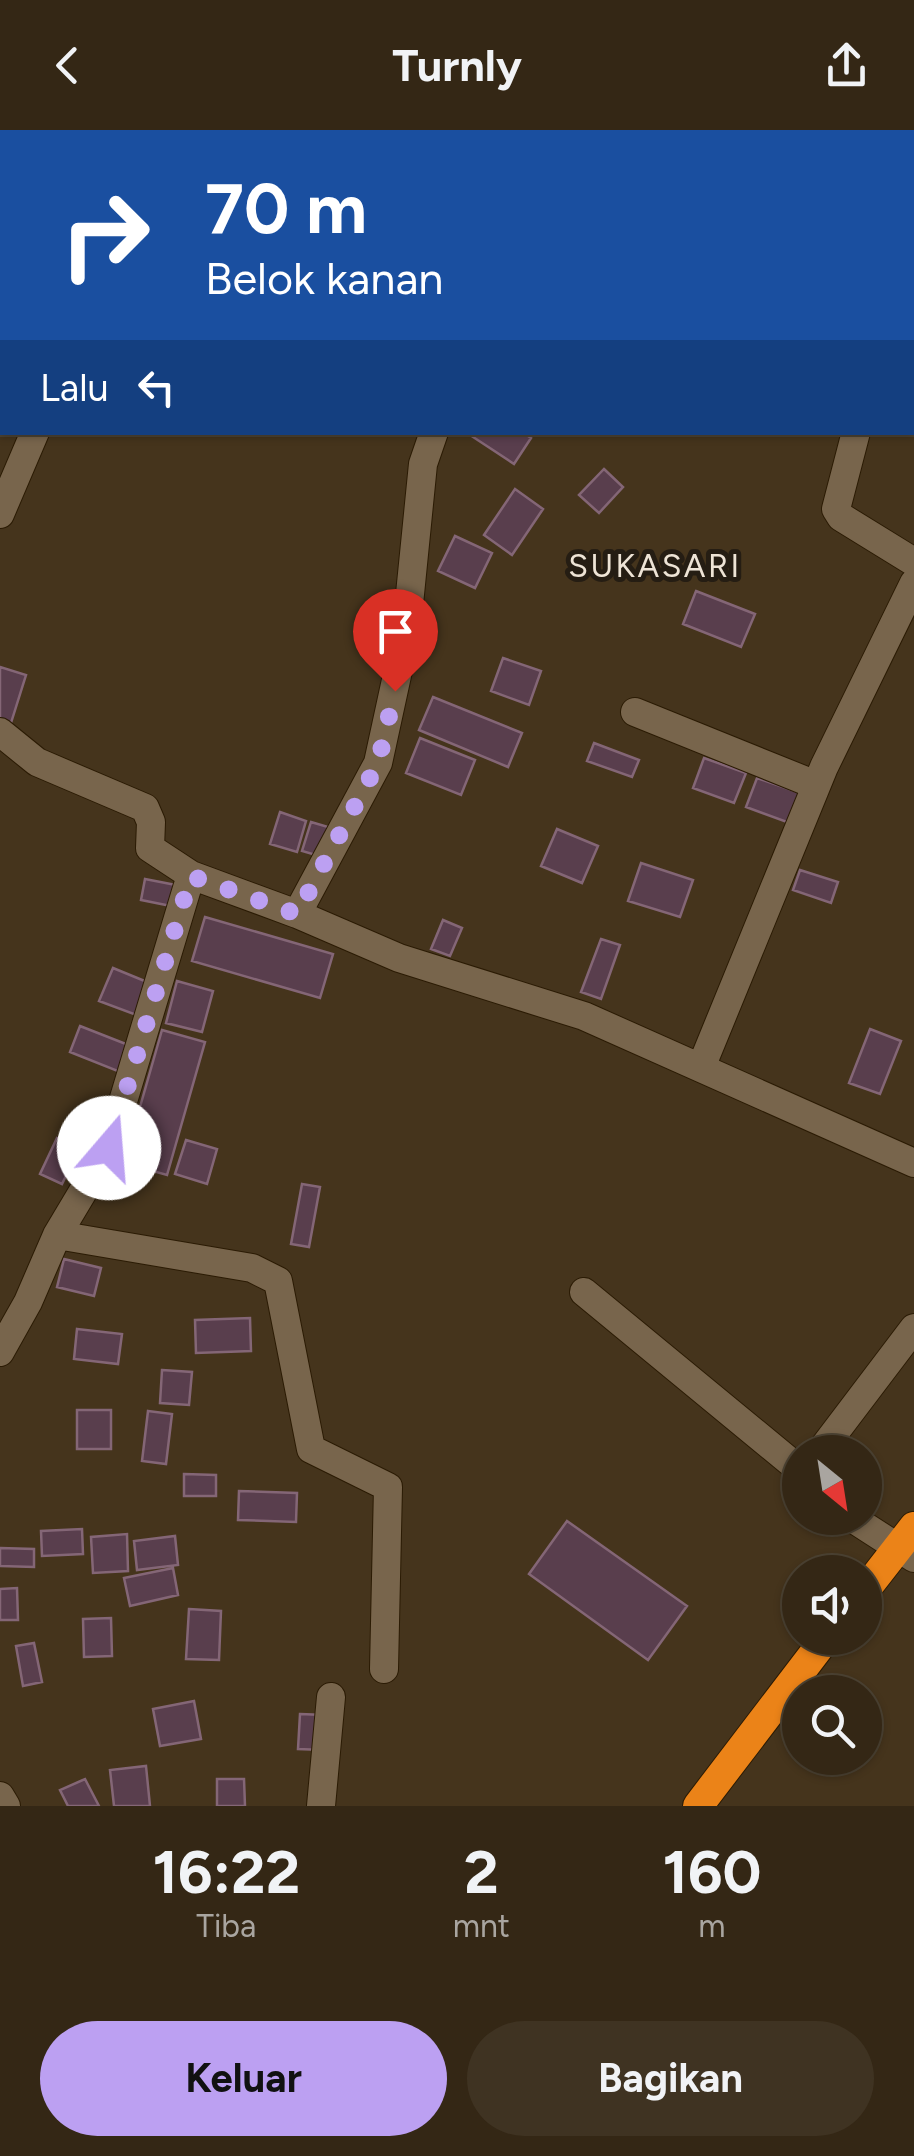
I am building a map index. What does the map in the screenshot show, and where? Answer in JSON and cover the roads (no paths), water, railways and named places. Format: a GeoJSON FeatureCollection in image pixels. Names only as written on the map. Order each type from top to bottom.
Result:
{"type":"FeatureCollection","features":[{"type":"Feature","properties":{"kind":"highway"},"geometry":{"type":"LineString","coordinates":[[882,1572],[908,1545]]}},
{"type":"Feature","properties":{"kind":"highway"},"geometry":{"type":"LineString","coordinates":[[698,1806],[813,1655]]}},
{"type":"Feature","properties":{"kind":"street"},"geometry":{"type":"LineString","coordinates":[[0,514],[34,435]]}},
{"type":"Feature","properties":{"kind":"street"},"geometry":{"type":"LineString","coordinates":[[297,914],[378,763],[406,634],[423,464],[433,435]]}},
{"type":"Feature","properties":{"kind":"street"},"geometry":{"type":"LineString","coordinates":[[855,435],[836,509],[842,518],[914,562]]}},
{"type":"Feature","properties":{"kind":"street"},"geometry":{"type":"LineString","coordinates":[[702,1064],[816,785],[914,582]]}},
{"type":"Feature","properties":{"kind":"street"},"geometry":{"type":"LineString","coordinates":[[635,712],[816,785]]}},
{"type":"Feature","properties":{"kind":"street"},"geometry":{"type":"LineString","coordinates":[[0,732],[38,762],[145,808],[151,822],[150,848],[191,876],[297,914],[399,958],[584,1016],[702,1064],[914,1162]]}},
{"type":"Feature","properties":{"kind":"street"},"geometry":{"type":"LineString","coordinates":[[0,1352],[28,1302],[57,1235],[109,1148],[191,876]]}},
{"type":"Feature","properties":{"kind":"street"},"geometry":{"type":"LineString","coordinates":[[57,1235],[252,1268],[278,1281],[311,1449],[388,1487],[384,1669]]}},
{"type":"Feature","properties":{"kind":"street"},"geometry":{"type":"LineString","coordinates":[[584,1292],[782,1455]]}},
{"type":"Feature","properties":{"kind":"street"},"geometry":{"type":"LineString","coordinates":[[833,1435],[914,1328]]}},
{"type":"Feature","properties":{"kind":"street"},"geometry":{"type":"LineString","coordinates":[[882,1532],[908,1545]]}},
{"type":"Feature","properties":{"kind":"street"},"geometry":{"type":"LineString","coordinates":[[322,1806],[331,1697]]}},
{"type":"Feature","properties":{"kind":"street"},"geometry":{"type":"LineString","coordinates":[[0,1796],[6,1806]]}},
{"type":"Feature","properties":{"kind":"district","name":"SUKASARI"},"geometry":{"type":"Point","coordinates":[655,566]}}]}
